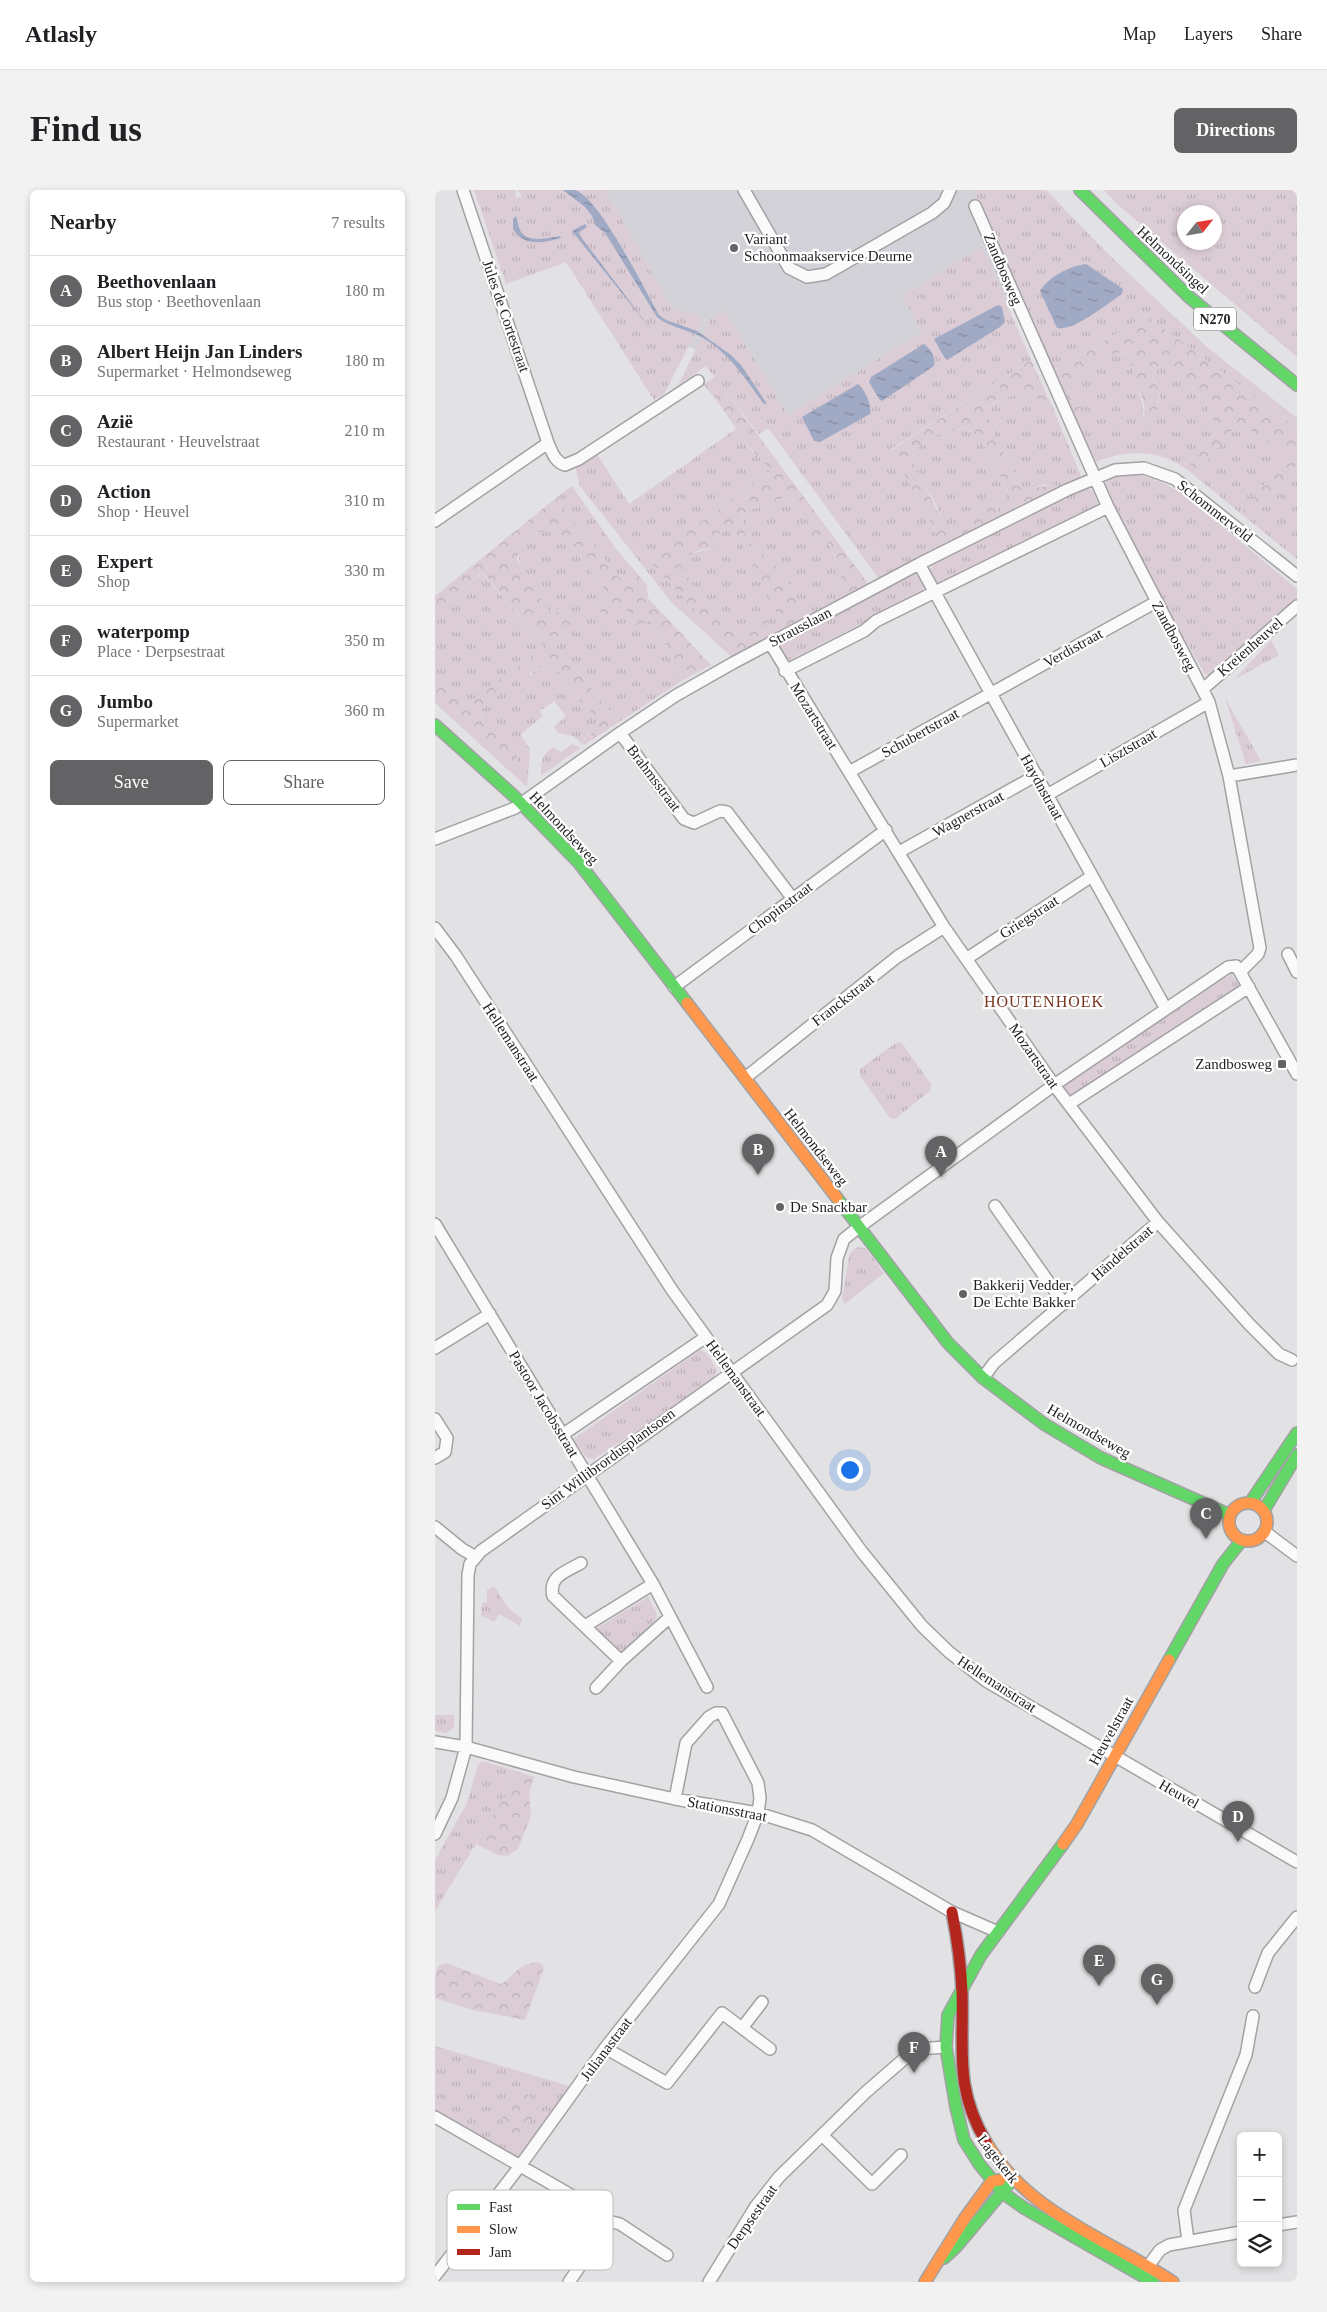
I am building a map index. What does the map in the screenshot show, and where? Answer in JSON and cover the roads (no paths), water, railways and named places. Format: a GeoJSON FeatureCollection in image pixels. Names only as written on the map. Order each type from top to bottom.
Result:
{"type":"FeatureCollection","features":[{"type":"Feature","properties":{"kind":"street","name":"Jules de Cortestraat"},"geometry":{"type":"LineString","coordinates":[[463,190],[548,443],[555,458],[565,465],[579,459],[698,381]]}},
{"type":"Feature","properties":{"kind":"street"},"geometry":{"type":"LineString","coordinates":[[744,190],[789,268],[798,274],[807,276],[826,274],[932,213],[944,203],[951,190]]}},
{"type":"Feature","properties":{"kind":"street","name":"Helmondsingel"},"geometry":{"type":"LineString","coordinates":[[1080,190],[1189,297],[1297,385]]}},
{"type":"Feature","properties":{"kind":"street","name":"Zandbosweg"},"geometry":{"type":"LineString","coordinates":[[975,206],[1108,507],[1209,702],[1229,776],[1260,948],[1259,954],[1240,972]]}},
{"type":"Feature","properties":{"kind":"street"},"geometry":{"type":"LineString","coordinates":[[435,521],[548,443]]}},
{"type":"Feature","properties":{"kind":"street","name":"Schommerveld"},"geometry":{"type":"LineString","coordinates":[[1094,477],[1115,470],[1144,468],[1175,479],[1297,576]]}},
{"type":"Feature","properties":{"kind":"street","name":"Strausslaan"},"geometry":{"type":"LineString","coordinates":[[435,839],[487,820],[521,803],[675,696],[770,643],[919,564],[1094,477]]}},
{"type":"Feature","properties":{"kind":"street"},"geometry":{"type":"LineString","coordinates":[[785,671],[864,631],[876,621],[1108,507]]}},
{"type":"Feature","properties":{"kind":"street","name":"Haydnstraat"},"geometry":{"type":"LineString","coordinates":[[919,564],[1166,1009]]}},
{"type":"Feature","properties":{"kind":"street","name":"Verdistraat"},"geometry":{"type":"LineString","coordinates":[[991,694],[1156,602]]}},
{"type":"Feature","properties":{"kind":"street","name":"Kreienheuvel"},"geometry":{"type":"LineString","coordinates":[[1203,689],[1297,606]]}},
{"type":"Feature","properties":{"kind":"street","name":"Mozartstraat"},"geometry":{"type":"LineString","coordinates":[[770,643],[785,671],[944,927],[1054,1085],[1158,1222],[1249,1324],[1279,1354],[1292,1360]]}},
{"type":"Feature","properties":{"kind":"street","name":"Schubertstraat"},"geometry":{"type":"LineString","coordinates":[[849,772],[991,694]]}},
{"type":"Feature","properties":{"kind":"street","name":"Lisztstraat"},"geometry":{"type":"LineString","coordinates":[[1047,795],[1209,702]]}},
{"type":"Feature","properties":{"kind":"street","name":"Helmondseweg"},"geometry":{"type":"LineString","coordinates":[[435,725],[521,803],[579,863],[948,1343],[983,1378],[1044,1424],[1101,1458],[1230,1515]]}},
{"type":"Feature","properties":{"kind":"street","name":"Brahmsstraat"},"geometry":{"type":"LineString","coordinates":[[620,733],[684,819],[694,823],[725,811],[793,899]]}},
{"type":"Feature","properties":{"kind":"street"},"geometry":{"type":"LineString","coordinates":[[1229,776],[1297,765]]}},
{"type":"Feature","properties":{"kind":"street","name":"Wagnerstraat"},"geometry":{"type":"LineString","coordinates":[[899,852],[1037,775]]}},
{"type":"Feature","properties":{"kind":"street","name":"Chopinstraat"},"geometry":{"type":"LineString","coordinates":[[674,987],[885,830]]}},
{"type":"Feature","properties":{"kind":"street","name":"Griegstraat"},"geometry":{"type":"LineString","coordinates":[[966,959],[1092,876]]}},
{"type":"Feature","properties":{"kind":"street","name":"Franckstraat"},"geometry":{"type":"LineString","coordinates":[[745,1078],[897,957],[944,927]]}},
{"type":"Feature","properties":{"kind":"street","name":"Hellemanstraat"},"geometry":{"type":"LineString","coordinates":[[435,928],[672,1290],[861,1552],[922,1626],[949,1652],[987,1682],[1113,1756]]}},
{"type":"Feature","properties":{"kind":"street"},"geometry":{"type":"LineString","coordinates":[[1288,954],[1297,972]]}},
{"type":"Feature","properties":{"kind":"street","name":"Sint Willibrordusplantsoen"},"geometry":{"type":"LineString","coordinates":[[476,1556],[731,1371],[827,1305],[835,1291],[837,1258],[844,1239],[859,1227],[1054,1085],[1231,965],[1236,966],[1240,972]]}},
{"type":"Feature","properties":{"kind":"street"},"geometry":{"type":"LineString","coordinates":[[1240,972],[1297,1074]]}},
{"type":"Feature","properties":{"kind":"street"},"geometry":{"type":"LineString","coordinates":[[1069,1104],[1249,988]]}},
{"type":"Feature","properties":{"kind":"street"},"geometry":{"type":"LineString","coordinates":[[995,1206],[1064,1304]]}},
{"type":"Feature","properties":{"kind":"street","name":"Händelstraat"},"geometry":{"type":"LineString","coordinates":[[983,1378],[994,1363],[1158,1222]]}},
{"type":"Feature","properties":{"kind":"street","name":"Pastoor Jacobsstraat"},"geometry":{"type":"LineString","coordinates":[[435,1224],[653,1584],[707,1687]]}},
{"type":"Feature","properties":{"kind":"street"},"geometry":{"type":"LineString","coordinates":[[435,1348],[490,1314]]}},
{"type":"Feature","properties":{"kind":"street"},"geometry":{"type":"LineString","coordinates":[[562,1436],[706,1337]]}},
{"type":"Feature","properties":{"kind":"street"},"geometry":{"type":"LineString","coordinates":[[435,1420],[447,1438],[445,1452],[435,1458]]}},
{"type":"Feature","properties":{"kind":"street"},"geometry":{"type":"LineString","coordinates":[[1250,1503],[1297,1433]]}},
{"type":"Feature","properties":{"kind":"street"},"geometry":{"type":"LineString","coordinates":[[1263,1510],[1297,1456]]}},
{"type":"Feature","properties":{"kind":"street"},"geometry":{"type":"LineString","coordinates":[[1250,1503],[1263,1510],[1267,1522],[1265,1532],[1257,1539],[1248,1541],[1242,1540],[1232,1533],[1229,1525],[1230,1515],[1241,1504],[1250,1503]]}},
{"type":"Feature","properties":{"kind":"street"},"geometry":{"type":"LineString","coordinates":[[435,1527],[462,1549],[476,1556],[470,1564],[468,1575],[466,1747],[453,1798],[435,1834]]}},
{"type":"Feature","properties":{"kind":"street"},"geometry":{"type":"LineString","coordinates":[[1265,1532],[1297,1556]]}},
{"type":"Feature","properties":{"kind":"street","name":"Heuvelstraat"},"geometry":{"type":"LineString","coordinates":[[998,1932],[1077,1824],[1113,1756],[1223,1564],[1242,1540]]}},
{"type":"Feature","properties":{"kind":"street"},"geometry":{"type":"LineString","coordinates":[[581,1563],[554,1579],[551,1587],[553,1596],[621,1660]]}},
{"type":"Feature","properties":{"kind":"street"},"geometry":{"type":"LineString","coordinates":[[585,1626],[653,1584]]}},
{"type":"Feature","properties":{"kind":"street"},"geometry":{"type":"LineString","coordinates":[[596,1688],[621,1660],[670,1617]]}},
{"type":"Feature","properties":{"kind":"street"},"geometry":{"type":"LineString","coordinates":[[675,1799],[686,1743],[709,1717],[716,1713],[722,1713],[727,1719],[757,1783],[760,1798],[758,1813]]}},
{"type":"Feature","properties":{"kind":"street","name":"Stationsstraat"},"geometry":{"type":"LineString","coordinates":[[435,1742],[466,1747],[574,1776],[675,1799],[758,1813],[812,1830],[952,1912],[998,1932]]}},
{"type":"Feature","properties":{"kind":"street","name":"Heuvel"},"geometry":{"type":"LineString","coordinates":[[1113,1756],[1297,1862]]}},
{"type":"Feature","properties":{"kind":"street","name":"Julianastraat"},"geometry":{"type":"LineString","coordinates":[[501,2190],[605,2048],[719,1904],[758,1813]]}},
{"type":"Feature","properties":{"kind":"street"},"geometry":{"type":"LineString","coordinates":[[952,1912],[957,1936],[962,1991]]}},
{"type":"Feature","properties":{"kind":"street"},"geometry":{"type":"LineString","coordinates":[[1255,1987],[1267,1953],[1297,1917]]}},
{"type":"Feature","properties":{"kind":"street","name":"Lagekerk"},"geometry":{"type":"LineString","coordinates":[[998,1932],[981,1955],[948,2015],[946,2046],[948,2069],[964,2140],[992,2181],[1024,2208],[1143,2275]]}},
{"type":"Feature","properties":{"kind":"street","name":"Lagekerk"},"geometry":{"type":"LineString","coordinates":[[962,1991],[961,2053],[963,2081],[969,2111],[991,2154],[1011,2180],[1026,2194],[1081,2230],[1143,2275]]}},
{"type":"Feature","properties":{"kind":"street"},"geometry":{"type":"LineString","coordinates":[[742,2028],[762,2002]]}},
{"type":"Feature","properties":{"kind":"street"},"geometry":{"type":"LineString","coordinates":[[605,2048],[667,2083],[722,2014],[770,2048]]}},
{"type":"Feature","properties":{"kind":"street"},"geometry":{"type":"LineString","coordinates":[[1188,2242],[1184,2210],[1246,2055],[1253,2016]]}},
{"type":"Feature","properties":{"kind":"street","name":"Derpsestraat"},"geometry":{"type":"LineString","coordinates":[[715,2280],[756,2206],[779,2178],[904,2059],[918,2049],[946,2046]]}},
{"type":"Feature","properties":{"kind":"street"},"geometry":{"type":"LineString","coordinates":[[435,2118],[562,2190]]}},
{"type":"Feature","properties":{"kind":"street"},"geometry":{"type":"LineString","coordinates":[[822,2135],[872,2184],[901,2155]]}},
{"type":"Feature","properties":{"kind":"street"},"geometry":{"type":"LineString","coordinates":[[925,2282],[944,2248],[976,2200],[992,2181],[1011,2180]]}},
{"type":"Feature","properties":{"kind":"street"},"geometry":{"type":"LineString","coordinates":[[935,2267],[956,2247],[1011,2180]]}},
{"type":"Feature","properties":{"kind":"street"},"geometry":{"type":"LineString","coordinates":[[613,2222],[620,2224],[667,2255]]}},
{"type":"Feature","properties":{"kind":"street"},"geometry":{"type":"LineString","coordinates":[[1282,2224],[1297,2222]]}},
{"type":"Feature","properties":{"kind":"street"},"geometry":{"type":"LineString","coordinates":[[1143,2275],[1161,2250],[1188,2242],[1237,2233]]}},
{"type":"Feature","properties":{"kind":"street","name":"Julianastraat"},"geometry":{"type":"LineString","coordinates":[[435,2276],[447,2260]]}},
{"type":"Feature","properties":{"kind":"street"},"geometry":{"type":"LineString","coordinates":[[569,2282],[577,2270]]}},
{"type":"Feature","properties":{"kind":"street"},"geometry":{"type":"LineString","coordinates":[[1143,2275],[1153,2282]]}},
{"type":"Feature","properties":{"kind":"street"},"geometry":{"type":"LineString","coordinates":[[1143,2275],[1173,2282]]}},
{"type":"Feature","properties":{"kind":"water"},"geometry":{"type":"Polygon","coordinates":[[[563,190],[575,190],[585,196],[596,209],[633,266],[659,315],[666,320],[697,331],[731,355],[741,365],[767,404],[763,403],[729,359],[713,344],[697,335],[668,324],[657,317],[605,233],[595,225],[592,216],[585,207],[563,190]]]}},
{"type":"Feature","properties":{"kind":"water"},"geometry":{"type":"Polygon","coordinates":[[[516,216],[521,232],[529,238],[545,239],[560,236],[561,238],[541,242],[523,239],[513,229],[513,219],[516,216]]]}},
{"type":"Feature","properties":{"kind":"water"},"geometry":{"type":"Polygon","coordinates":[[[585,224],[587,227],[578,233],[653,332],[572,231],[585,224]]]}},
{"type":"Feature","properties":{"kind":"water"},"geometry":{"type":"Polygon","coordinates":[[[1086,264],[1123,289],[1122,294],[1072,326],[1057,328],[1040,291],[1048,281],[1060,273],[1086,264]]]}},
{"type":"Feature","properties":{"kind":"water"},"geometry":{"type":"Polygon","coordinates":[[[998,305],[1002,307],[1005,322],[947,360],[934,339],[998,305]]]}},
{"type":"Feature","properties":{"kind":"water"},"geometry":{"type":"Polygon","coordinates":[[[924,344],[932,354],[934,366],[882,401],[879,399],[869,382],[871,377],[924,344]]]}},
{"type":"Feature","properties":{"kind":"water"},"geometry":{"type":"Polygon","coordinates":[[[858,384],[867,398],[870,414],[820,442],[814,441],[802,417],[858,384]]]}},
{"type":"Feature","properties":{"kind":"place","name":"Variant Schoonmaakservice Deurne"},"geometry":{"type":"Point","coordinates":[734,248]}},
{"type":"Feature","properties":{"kind":"place","name":"Zandbosweg"},"geometry":{"type":"Point","coordinates":[1282,1064]}},
{"type":"Feature","properties":{"kind":"place","name":"Albert Heijn Jan Linders"},"geometry":{"type":"Point","coordinates":[758,1175]}},
{"type":"Feature","properties":{"kind":"place","name":"Beethovenlaan"},"geometry":{"type":"Point","coordinates":[941,1177]}},
{"type":"Feature","properties":{"kind":"place","name":"De Snackbar"},"geometry":{"type":"Point","coordinates":[780,1207]}},
{"type":"Feature","properties":{"kind":"place","name":"Bakkerij Vedder, De Echte Bakker"},"geometry":{"type":"Point","coordinates":[963,1294]}},
{"type":"Feature","properties":{"kind":"place","name":"Azië"},"geometry":{"type":"Point","coordinates":[1206,1539]}},
{"type":"Feature","properties":{"kind":"place","name":"Action"},"geometry":{"type":"Point","coordinates":[1238,1842]}},
{"type":"Feature","properties":{"kind":"place","name":"Expert"},"geometry":{"type":"Point","coordinates":[1099,1986]}},
{"type":"Feature","properties":{"kind":"place","name":"Jumbo"},"geometry":{"type":"Point","coordinates":[1157,2005]}},
{"type":"Feature","properties":{"kind":"place","name":"waterpomp"},"geometry":{"type":"Point","coordinates":[914,2073]}},
{"type":"Feature","properties":{"kind":"district","name":"HOUTENHOEK"},"geometry":{"type":"Point","coordinates":[1044,1001]}}]}
